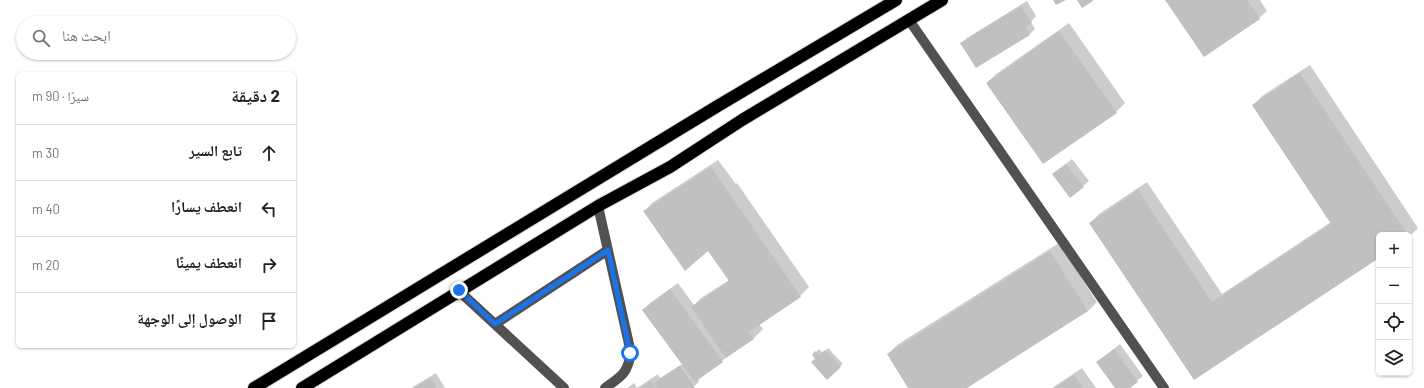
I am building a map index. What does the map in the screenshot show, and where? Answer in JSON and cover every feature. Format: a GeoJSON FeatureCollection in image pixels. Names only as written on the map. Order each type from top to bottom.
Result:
{"type":"FeatureCollection","features":[{"type":"Feature","properties":{"kind":"highway"},"geometry":{"type":"LineString","coordinates":[[254,388],[722,103],[896,0]]}},
{"type":"Feature","properties":{"kind":"highway"},"geometry":{"type":"LineString","coordinates":[[302,388],[459,290],[598,206],[670,167],[748,116],[942,0]]}},
{"type":"Feature","properties":{"kind":"street"},"geometry":{"type":"LineString","coordinates":[[909,20],[1164,388]]}},
{"type":"Feature","properties":{"kind":"street"},"geometry":{"type":"LineString","coordinates":[[598,206],[630,353],[629,362],[621,377],[605,388]]}},
{"type":"Feature","properties":{"kind":"street"},"geometry":{"type":"LineString","coordinates":[[495,324],[608,250]]}},
{"type":"Feature","properties":{"kind":"street"},"geometry":{"type":"LineString","coordinates":[[459,290],[564,388]]}},
{"type":"Feature","properties":{"kind":"building"},"geometry":{"type":"Polygon","coordinates":[[[1053,0],[1066,0],[1056,5],[1053,0]]]}},
{"type":"Feature","properties":{"kind":"building"},"geometry":{"type":"Polygon","coordinates":[[[1077,0],[1093,0],[1093,1],[1082,8],[1077,0]]]}},
{"type":"Feature","properties":{"kind":"building"},"geometry":{"type":"Polygon","coordinates":[[[1165,0],[1247,0],[1260,19],[1204,57],[1165,0]]]}},
{"type":"Feature","properties":{"kind":"building"},"geometry":{"type":"Polygon","coordinates":[[[1021,6],[1032,23],[1025,27],[1030,35],[976,68],[960,43],[1021,6]]]}},
{"type":"Feature","properties":{"kind":"building"},"geometry":{"type":"Polygon","coordinates":[[[1059,31],[1117,113],[1043,164],[986,83],[1059,31]]]}},
{"type":"Feature","properties":{"kind":"building"},"geometry":{"type":"Polygon","coordinates":[[[1300,73],[1406,232],[1376,232],[1376,260],[1194,380],[1089,223],[1138,190],[1212,302],[1331,224],[1252,105],[1300,73]]]}},
{"type":"Feature","properties":{"kind":"building"},"geometry":{"type":"Polygon","coordinates":[[[1066,164],[1084,187],[1070,198],[1052,174],[1066,164]]]}},
{"type":"Feature","properties":{"kind":"building"},"geometry":{"type":"Polygon","coordinates":[[[711,167],[801,297],[749,332],[754,339],[726,358],[691,307],[729,281],[708,251],[685,271],[643,211],[711,167]]]}},
{"type":"Feature","properties":{"kind":"building"},"geometry":{"type":"Polygon","coordinates":[[[1050,251],[1088,311],[967,388],[908,388],[887,354],[1050,251]]]}},
{"type":"Feature","properties":{"kind":"building"},"geometry":{"type":"Polygon","coordinates":[[[670,289],[723,362],[695,382],[642,310],[670,289]]]}},
{"type":"Feature","properties":{"kind":"building"},"geometry":{"type":"Polygon","coordinates":[[[1114,349],[1138,382],[1130,388],[1115,388],[1096,362],[1114,349]]]}},
{"type":"Feature","properties":{"kind":"building"},"geometry":{"type":"Polygon","coordinates":[[[825,350],[841,367],[827,380],[811,362],[815,359],[812,355],[815,351],[819,355],[825,350]]]}},
{"type":"Feature","properties":{"kind":"building"},"geometry":{"type":"Polygon","coordinates":[[[680,366],[695,388],[657,388],[654,383],[680,366]]]}},
{"type":"Feature","properties":{"kind":"building"},"geometry":{"type":"Polygon","coordinates":[[[1074,375],[1083,388],[1054,388],[1074,375]]]}},
{"type":"Feature","properties":{"kind":"building"},"geometry":{"type":"Polygon","coordinates":[[[430,378],[437,388],[413,388],[430,378]]]}},
{"type":"Feature","properties":{"kind":"building"},"geometry":{"type":"Polygon","coordinates":[[[651,381],[655,388],[640,388],[651,381]]]}},
{"type":"Feature","properties":{"kind":"route"},"geometry":{"type":"LineString","coordinates":[[459,290],[495,324],[608,250],[630,353]]}}]}
